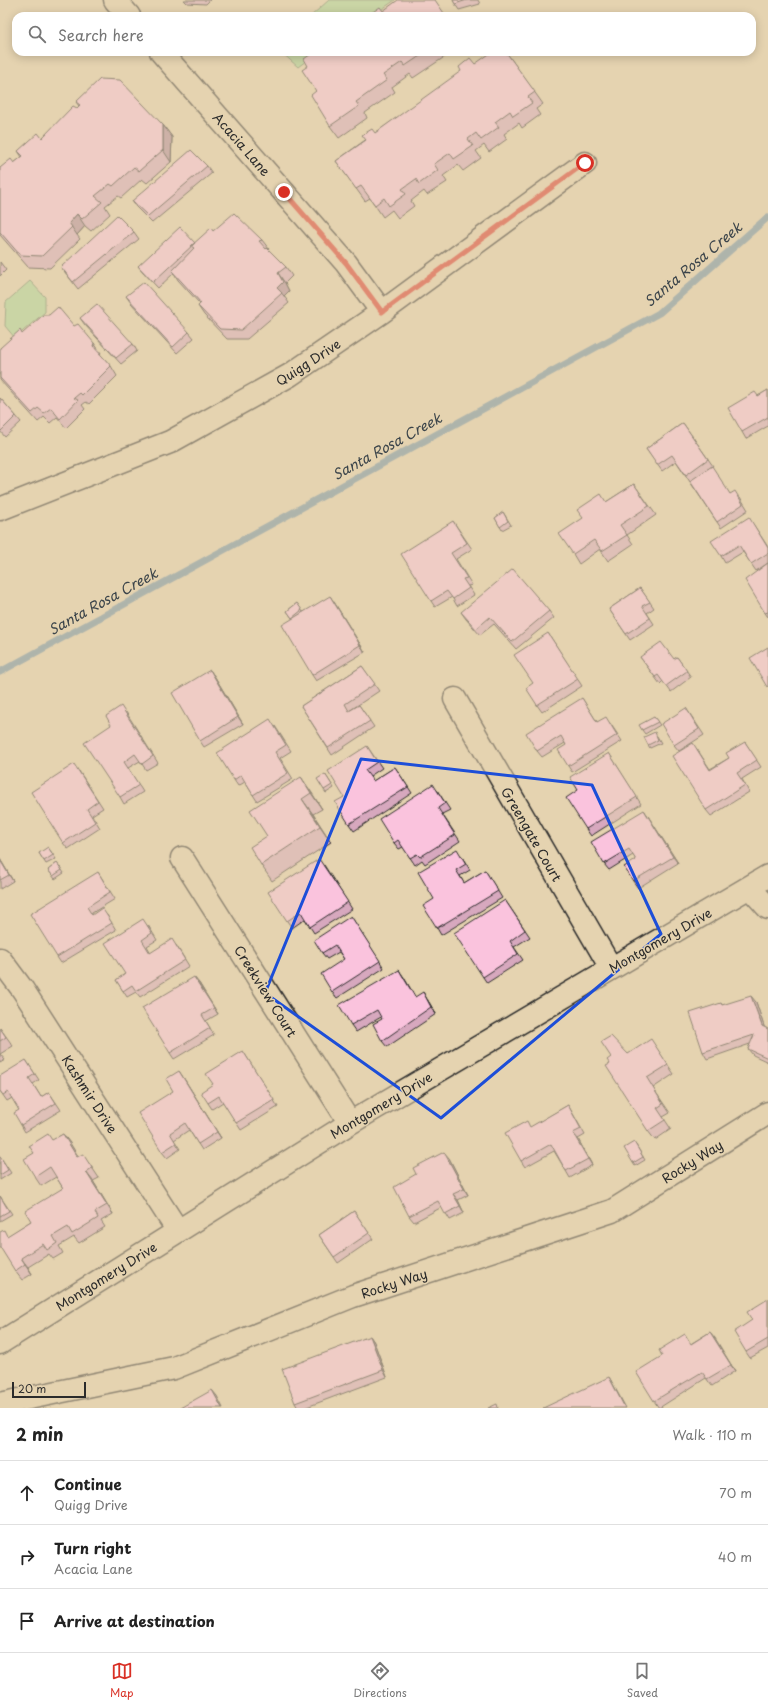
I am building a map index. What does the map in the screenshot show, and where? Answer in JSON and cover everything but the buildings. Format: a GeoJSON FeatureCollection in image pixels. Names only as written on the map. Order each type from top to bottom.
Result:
{"type":"FeatureCollection","features":[{"type":"Feature","properties":{"kind":"street"},"geometry":{"type":"LineString","coordinates":[[116,0],[126,12]]}},
{"type":"Feature","properties":{"kind":"street","name":"Acacia Lane"},"geometry":{"type":"LineString","coordinates":[[165,56],[346,263],[382,312]]}},
{"type":"Feature","properties":{"kind":"street","name":"Quigg Drive"},"geometry":{"type":"LineString","coordinates":[[0,509],[170,442],[290,375],[382,312],[585,163]]}},
{"type":"Feature","properties":{"kind":"street","name":"Greengate Court"},"geometry":{"type":"LineString","coordinates":[[455,699],[611,968]]}},
{"type":"Feature","properties":{"kind":"street","name":"Creekview Court"},"geometry":{"type":"LineString","coordinates":[[182,858],[350,1123]]}},
{"type":"Feature","properties":{"kind":"street","name":"Montgomery Drive"},"geometry":{"type":"LineString","coordinates":[[0,1343],[350,1123],[768,876]]}},
{"type":"Feature","properties":{"kind":"street"},"geometry":{"type":"LineString","coordinates":[[750,888],[768,908]]}},
{"type":"Feature","properties":{"kind":"street","name":"Kashmir Drive"},"geometry":{"type":"LineString","coordinates":[[0,959],[27,996],[178,1231]]}},
{"type":"Feature","properties":{"kind":"street","name":"Rocky Way"},"geometry":{"type":"LineString","coordinates":[[0,1404],[174,1368],[353,1296],[612,1212],[768,1113]]}},
{"type":"Feature","properties":{"kind":"highlighted area"},"geometry":{"type":"Polygon","coordinates":[[[361,759],[592,785],[661,934],[441,1118],[265,993],[361,759]]]}},
{"type":"Feature","properties":{"kind":"green space"},"geometry":{"type":"Polygon","coordinates":[[[329,0],[395,0],[378,12],[316,12],[329,0]]]}},
{"type":"Feature","properties":{"kind":"green space"},"geometry":{"type":"Polygon","coordinates":[[[286,56],[313,56],[298,67],[286,56]]]}},
{"type":"Feature","properties":{"kind":"green space"},"geometry":{"type":"Polygon","coordinates":[[[30,281],[45,297],[45,312],[15,338],[5,326],[6,302],[30,281]]]}},
{"type":"Feature","properties":{"kind":"waterway","name":"Santa Rosa Creek"},"geometry":{"type":"LineString","coordinates":[[0,672],[659,313],[768,217]]}},
{"type":"Feature","properties":{"kind":"route"},"geometry":{"type":"LineString","coordinates":[[284,192],[346,263],[382,312],[585,163]]}}]}
